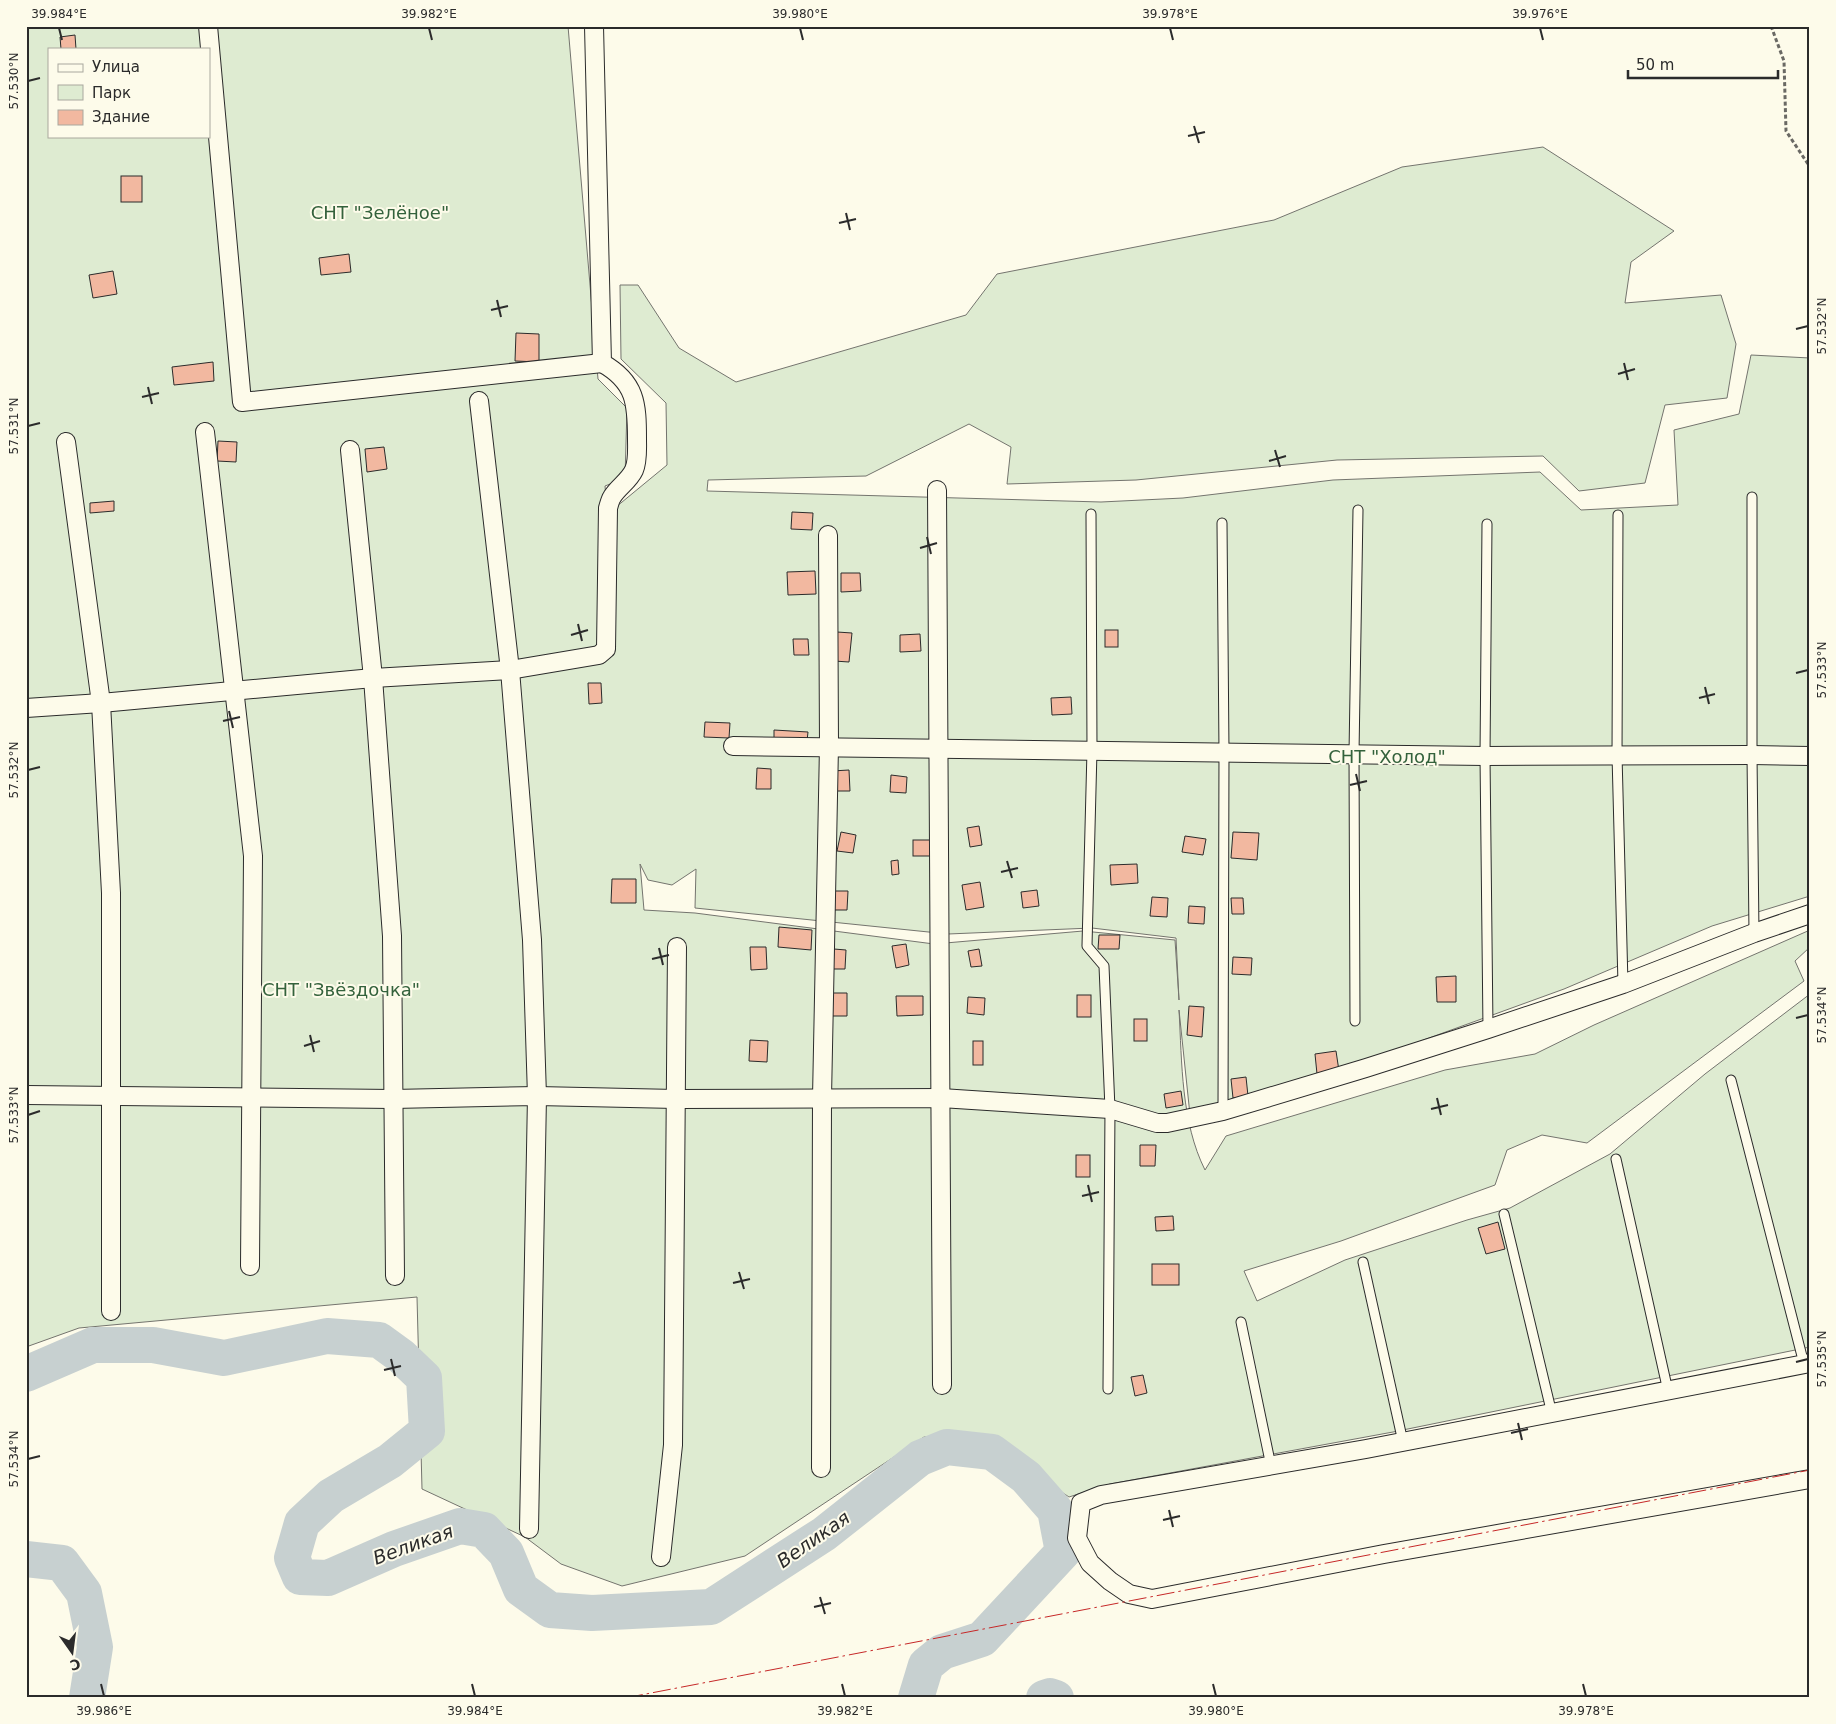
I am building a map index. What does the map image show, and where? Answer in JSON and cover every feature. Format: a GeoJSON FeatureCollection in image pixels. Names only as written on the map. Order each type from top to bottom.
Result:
{"type":"FeatureCollection","features":[{"type":"Feature","properties":{"kind":"street"},"geometry":{"type":"LineString","coordinates":[[208,26],[210,48]]}},
{"type":"Feature","properties":{"kind":"street"},"geometry":{"type":"LineString","coordinates":[[594,26],[602,364]]}},
{"type":"Feature","properties":{"kind":"street"},"geometry":{"type":"LineString","coordinates":[[26,708],[373,678],[510,670],[599,655],[606,649],[608,508],[611,497],[628,480],[635,468],[637,455],[637,412],[635,398],[615,371],[602,364],[242,402],[210,48]]}},
{"type":"Feature","properties":{"kind":"street"},"geometry":{"type":"LineString","coordinates":[[479,401],[510,670],[532,940],[537,1096],[529,1529]]}},
{"type":"Feature","properties":{"kind":"street"},"geometry":{"type":"LineString","coordinates":[[205,432],[253,856],[250,1266]]}},
{"type":"Feature","properties":{"kind":"street"},"geometry":{"type":"LineString","coordinates":[[66,442],[101,703],[111,893],[111,1311]]}},
{"type":"Feature","properties":{"kind":"street"},"geometry":{"type":"LineString","coordinates":[[350,450],[373,678],[392,936],[395,1276]]}},
{"type":"Feature","properties":{"kind":"street"},"geometry":{"type":"LineString","coordinates":[[937,490],[942,1384]]}},
{"type":"Feature","properties":{"kind":"street"},"geometry":{"type":"LineString","coordinates":[[821,1468],[822,1098],[829,746],[828,535]]}},
{"type":"Feature","properties":{"kind":"street"},"geometry":{"type":"LineString","coordinates":[[733,746],[937,747],[1486,756],[1810,756]]}},
{"type":"Feature","properties":{"kind":"street"},"geometry":{"type":"LineString","coordinates":[[26,1095],[393,1099],[537,1096],[676,1099],[941,1098],[1110,1109],[1157,1123],[1167,1123],[1223,1112],[1488,1029],[1623,984],[1754,933],[1810,914]]}},
{"type":"Feature","properties":{"kind":"street"},"geometry":{"type":"LineString","coordinates":[[661,1557],[674,1444],[676,947]]}},
{"type":"Feature","properties":{"kind":"street"},"geometry":{"type":"LineString","coordinates":[[1807,1364],[1403,1442],[1101,1495],[1081,1503],[1077,1538],[1090,1564],[1110,1581],[1129,1594],[1152,1599],[1384,1554],[1810,1478]]}},
{"type":"Feature","properties":{"kind":"lane"},"geometry":{"type":"LineString","coordinates":[[1752,496],[1754,933]]}},
{"type":"Feature","properties":{"kind":"lane"},"geometry":{"type":"LineString","coordinates":[[1355,1021],[1354,753],[1358,510]]}},
{"type":"Feature","properties":{"kind":"lane"},"geometry":{"type":"LineString","coordinates":[[1090,514],[1092,750],[1086,946],[1104,966],[1110,1109],[1108,1389]]}},
{"type":"Feature","properties":{"kind":"lane"},"geometry":{"type":"LineString","coordinates":[[1618,515],[1617,755],[1623,984]]}},
{"type":"Feature","properties":{"kind":"lane"},"geometry":{"type":"LineString","coordinates":[[1222,523],[1224,752],[1223,1112]]}},
{"type":"Feature","properties":{"kind":"lane"},"geometry":{"type":"LineString","coordinates":[[1487,524],[1488,1029]]}},
{"type":"Feature","properties":{"kind":"lane"},"geometry":{"type":"LineString","coordinates":[[1731,1080],[1807,1364]]}},
{"type":"Feature","properties":{"kind":"lane"},"geometry":{"type":"LineString","coordinates":[[1616,1159],[1668,1391]]}},
{"type":"Feature","properties":{"kind":"lane"},"geometry":{"type":"LineString","coordinates":[[1504,1214],[1552,1414]]}},
{"type":"Feature","properties":{"kind":"lane"},"geometry":{"type":"LineString","coordinates":[[1363,1262],[1403,1442]]}},
{"type":"Feature","properties":{"kind":"lane"},"geometry":{"type":"LineString","coordinates":[[1241,1322],[1271,1466]]}},
{"type":"Feature","properties":{"kind":"path"},"geometry":{"type":"LineString","coordinates":[[1771,26],[1784,61],[1786,131],[1810,167]]}},
{"type":"Feature","properties":{"kind":"green space"},"geometry":{"type":"Polygon","coordinates":[[[26,26],[568,26],[598,379],[627,408],[625,478],[605,486],[614,591],[616,507],[667,465],[666,403],[621,359],[620,285],[638,285],[679,348],[736,382],[966,315],[997,274],[1274,220],[1402,167],[1543,147],[1674,231],[1631,262],[1625,303],[1721,295],[1736,344],[1727,398],[1665,405],[1645,483],[1579,491],[1543,456],[1337,460],[1136,480],[1007,484],[1011,447],[969,424],[866,476],[708,480],[707,491],[1101,502],[1183,498],[1333,480],[1540,472],[1581,510],[1678,505],[1674,430],[1739,414],[1751,355],[1810,358],[1810,896],[1712,926],[1564,989],[1308,1082],[1190,1115],[1179,1010],[1182,1071],[1187,1112],[1197,1152],[1205,1170],[1226,1136],[1445,1070],[1535,1054],[1594,1025],[1810,930],[1810,947],[1795,961],[1804,981],[1587,1143],[1542,1135],[1507,1150],[1495,1185],[1341,1241],[1244,1271],[1257,1301],[1345,1260],[1510,1208],[1610,1154],[1705,1074],[1810,994],[1810,1347],[1393,1432],[1110,1484],[1069,1497],[983,1439],[924,1437],[745,1556],[622,1586],[561,1564],[525,1537],[422,1489],[417,1297],[79,1328],[26,1347],[26,26]],[[640,864],[644,910],[695,913],[934,944],[1083,931],[1175,940],[1179,1000],[1176,938],[1092,928],[948,934],[695,908],[696,869],[672,885],[648,880],[640,864]]]}},
{"type":"Feature","properties":{"kind":"building"},"geometry":{"type":"Polygon","coordinates":[[[75,35],[76,48],[61,48],[60,37],[75,35]]]}},
{"type":"Feature","properties":{"kind":"building"},"geometry":{"type":"Polygon","coordinates":[[[121,176],[142,176],[142,202],[121,202],[121,176]]]}},
{"type":"Feature","properties":{"kind":"building"},"geometry":{"type":"Polygon","coordinates":[[[349,254],[351,272],[321,275],[319,258],[349,254]]]}},
{"type":"Feature","properties":{"kind":"building"},"geometry":{"type":"Polygon","coordinates":[[[113,271],[117,294],[93,298],[89,275],[113,271]]]}},
{"type":"Feature","properties":{"kind":"building"},"geometry":{"type":"Polygon","coordinates":[[[516,333],[539,334],[539,362],[515,361],[516,333]]]}},
{"type":"Feature","properties":{"kind":"building"},"geometry":{"type":"Polygon","coordinates":[[[213,362],[214,381],[174,385],[172,367],[213,362]]]}},
{"type":"Feature","properties":{"kind":"building"},"geometry":{"type":"Polygon","coordinates":[[[218,441],[237,442],[236,462],[217,461],[218,441]]]}},
{"type":"Feature","properties":{"kind":"building"},"geometry":{"type":"Polygon","coordinates":[[[384,447],[387,469],[367,472],[365,449],[384,447]]]}},
{"type":"Feature","properties":{"kind":"building"},"geometry":{"type":"Polygon","coordinates":[[[114,501],[114,511],[90,513],[90,503],[114,501]]]}},
{"type":"Feature","properties":{"kind":"building"},"geometry":{"type":"Polygon","coordinates":[[[792,512],[813,513],[812,530],[791,529],[792,512]]]}},
{"type":"Feature","properties":{"kind":"building"},"geometry":{"type":"Polygon","coordinates":[[[815,571],[816,594],[788,595],[787,572],[815,571]]]}},
{"type":"Feature","properties":{"kind":"building"},"geometry":{"type":"Polygon","coordinates":[[[841,573],[860,573],[861,591],[841,592],[841,573]]]}},
{"type":"Feature","properties":{"kind":"building"},"geometry":{"type":"Polygon","coordinates":[[[1105,630],[1118,630],[1118,647],[1105,647],[1105,630]]]}},
{"type":"Feature","properties":{"kind":"building"},"geometry":{"type":"Polygon","coordinates":[[[837,632],[852,633],[849,662],[834,661],[837,632]]]}},
{"type":"Feature","properties":{"kind":"building"},"geometry":{"type":"Polygon","coordinates":[[[920,634],[921,651],[900,652],[900,635],[920,634]]]}},
{"type":"Feature","properties":{"kind":"building"},"geometry":{"type":"Polygon","coordinates":[[[793,639],[808,639],[809,655],[794,655],[793,639]]]}},
{"type":"Feature","properties":{"kind":"building"},"geometry":{"type":"Polygon","coordinates":[[[588,683],[601,683],[602,703],[589,704],[588,683]]]}},
{"type":"Feature","properties":{"kind":"building"},"geometry":{"type":"Polygon","coordinates":[[[1071,697],[1072,714],[1052,715],[1051,698],[1071,697]]]}},
{"type":"Feature","properties":{"kind":"building"},"geometry":{"type":"Polygon","coordinates":[[[705,722],[730,723],[729,738],[704,737],[705,722]]]}},
{"type":"Feature","properties":{"kind":"building"},"geometry":{"type":"Polygon","coordinates":[[[774,730],[808,732],[807,741],[774,739],[774,730]]]}},
{"type":"Feature","properties":{"kind":"building"},"geometry":{"type":"Polygon","coordinates":[[[757,768],[771,769],[771,789],[756,789],[757,768]]]}},
{"type":"Feature","properties":{"kind":"building"},"geometry":{"type":"Polygon","coordinates":[[[849,770],[850,791],[832,791],[832,771],[849,770]]]}},
{"type":"Feature","properties":{"kind":"building"},"geometry":{"type":"Polygon","coordinates":[[[891,775],[907,777],[906,793],[890,792],[891,775]]]}},
{"type":"Feature","properties":{"kind":"building"},"geometry":{"type":"Polygon","coordinates":[[[979,826],[982,845],[970,847],[967,828],[979,826]]]}},
{"type":"Feature","properties":{"kind":"building"},"geometry":{"type":"Polygon","coordinates":[[[841,832],[856,835],[853,853],[837,851],[841,832]]]}},
{"type":"Feature","properties":{"kind":"building"},"geometry":{"type":"Polygon","coordinates":[[[1233,832],[1259,833],[1257,860],[1231,858],[1233,832]]]}},
{"type":"Feature","properties":{"kind":"building"},"geometry":{"type":"Polygon","coordinates":[[[1185,836],[1206,839],[1203,855],[1182,852],[1185,836]]]}},
{"type":"Feature","properties":{"kind":"building"},"geometry":{"type":"Polygon","coordinates":[[[913,840],[930,840],[930,856],[913,856],[913,840]]]}},
{"type":"Feature","properties":{"kind":"building"},"geometry":{"type":"Polygon","coordinates":[[[898,860],[899,874],[892,875],[891,861],[898,860]]]}},
{"type":"Feature","properties":{"kind":"building"},"geometry":{"type":"Polygon","coordinates":[[[1137,864],[1138,883],[1111,885],[1110,865],[1137,864]]]}},
{"type":"Feature","properties":{"kind":"building"},"geometry":{"type":"Polygon","coordinates":[[[612,879],[636,879],[636,903],[611,903],[612,879]]]}},
{"type":"Feature","properties":{"kind":"building"},"geometry":{"type":"Polygon","coordinates":[[[980,882],[984,907],[966,910],[962,885],[980,882]]]}},
{"type":"Feature","properties":{"kind":"building"},"geometry":{"type":"Polygon","coordinates":[[[1037,890],[1039,906],[1023,908],[1021,892],[1037,890]]]}},
{"type":"Feature","properties":{"kind":"building"},"geometry":{"type":"Polygon","coordinates":[[[833,891],[848,891],[847,910],[833,910],[833,891]]]}},
{"type":"Feature","properties":{"kind":"building"},"geometry":{"type":"Polygon","coordinates":[[[1152,897],[1168,898],[1167,917],[1150,916],[1152,897]]]}},
{"type":"Feature","properties":{"kind":"building"},"geometry":{"type":"Polygon","coordinates":[[[1231,898],[1243,898],[1244,914],[1232,914],[1231,898]]]}},
{"type":"Feature","properties":{"kind":"building"},"geometry":{"type":"Polygon","coordinates":[[[1189,906],[1205,907],[1204,924],[1188,923],[1189,906]]]}},
{"type":"Feature","properties":{"kind":"building"},"geometry":{"type":"Polygon","coordinates":[[[779,927],[812,930],[811,950],[778,947],[779,927]]]}},
{"type":"Feature","properties":{"kind":"building"},"geometry":{"type":"Polygon","coordinates":[[[1099,935],[1120,935],[1119,949],[1098,949],[1099,935]]]}},
{"type":"Feature","properties":{"kind":"building"},"geometry":{"type":"Polygon","coordinates":[[[906,944],[909,965],[896,968],[892,946],[906,944]]]}},
{"type":"Feature","properties":{"kind":"building"},"geometry":{"type":"Polygon","coordinates":[[[750,947],[766,947],[767,969],[751,970],[750,947]]]}},
{"type":"Feature","properties":{"kind":"building"},"geometry":{"type":"Polygon","coordinates":[[[834,949],[846,950],[845,969],[833,969],[834,949]]]}},
{"type":"Feature","properties":{"kind":"building"},"geometry":{"type":"Polygon","coordinates":[[[979,949],[982,966],[971,967],[968,951],[979,949]]]}},
{"type":"Feature","properties":{"kind":"building"},"geometry":{"type":"Polygon","coordinates":[[[1233,957],[1252,958],[1251,975],[1232,974],[1233,957]]]}},
{"type":"Feature","properties":{"kind":"building"},"geometry":{"type":"Polygon","coordinates":[[[1456,976],[1456,1002],[1437,1002],[1436,977],[1456,976]]]}},
{"type":"Feature","properties":{"kind":"building"},"geometry":{"type":"Polygon","coordinates":[[[832,993],[847,993],[847,1016],[831,1016],[832,993]]]}},
{"type":"Feature","properties":{"kind":"building"},"geometry":{"type":"Polygon","coordinates":[[[1077,995],[1091,995],[1091,1017],[1077,1017],[1077,995]]]}},
{"type":"Feature","properties":{"kind":"building"},"geometry":{"type":"Polygon","coordinates":[[[896,996],[923,996],[923,1015],[897,1016],[896,996]]]}},
{"type":"Feature","properties":{"kind":"building"},"geometry":{"type":"Polygon","coordinates":[[[968,997],[985,998],[984,1015],[967,1013],[968,997]]]}},
{"type":"Feature","properties":{"kind":"building"},"geometry":{"type":"Polygon","coordinates":[[[1189,1006],[1204,1007],[1202,1037],[1187,1035],[1189,1006]]]}},
{"type":"Feature","properties":{"kind":"building"},"geometry":{"type":"Polygon","coordinates":[[[1134,1019],[1147,1019],[1147,1041],[1134,1041],[1134,1019]]]}},
{"type":"Feature","properties":{"kind":"building"},"geometry":{"type":"Polygon","coordinates":[[[750,1040],[768,1041],[767,1062],[749,1061],[750,1040]]]}},
{"type":"Feature","properties":{"kind":"building"},"geometry":{"type":"Polygon","coordinates":[[[973,1041],[983,1041],[983,1065],[973,1065],[973,1041]]]}},
{"type":"Feature","properties":{"kind":"building"},"geometry":{"type":"Polygon","coordinates":[[[1336,1051],[1339,1071],[1317,1074],[1315,1054],[1336,1051]]]}},
{"type":"Feature","properties":{"kind":"building"},"geometry":{"type":"Polygon","coordinates":[[[1246,1077],[1248,1096],[1233,1098],[1231,1079],[1246,1077]]]}},
{"type":"Feature","properties":{"kind":"building"},"geometry":{"type":"Polygon","coordinates":[[[1181,1091],[1183,1105],[1166,1108],[1164,1094],[1181,1091]]]}},
{"type":"Feature","properties":{"kind":"building"},"geometry":{"type":"Polygon","coordinates":[[[1140,1145],[1156,1145],[1155,1166],[1140,1166],[1140,1145]]]}},
{"type":"Feature","properties":{"kind":"building"},"geometry":{"type":"Polygon","coordinates":[[[1076,1155],[1090,1155],[1090,1177],[1076,1177],[1076,1155]]]}},
{"type":"Feature","properties":{"kind":"building"},"geometry":{"type":"Polygon","coordinates":[[[1173,1216],[1174,1230],[1156,1231],[1155,1217],[1173,1216]]]}},
{"type":"Feature","properties":{"kind":"building"},"geometry":{"type":"Polygon","coordinates":[[[1498,1222],[1505,1249],[1486,1254],[1478,1228],[1498,1222]]]}},
{"type":"Feature","properties":{"kind":"building"},"geometry":{"type":"Polygon","coordinates":[[[1152,1264],[1179,1264],[1179,1285],[1152,1285],[1152,1264]]]}},
{"type":"Feature","properties":{"kind":"building"},"geometry":{"type":"Polygon","coordinates":[[[1143,1375],[1147,1393],[1135,1396],[1131,1377],[1143,1375]]]}},
{"type":"Feature","properties":{"kind":"waterway","name":"Великая"},"geometry":{"type":"LineString","coordinates":[[26,1374],[93,1345],[153,1345],[224,1358],[327,1336],[379,1340],[401,1356],[424,1378],[427,1431],[390,1461],[331,1496],[302,1523],[292,1558],[300,1577],[328,1578],[394,1549],[460,1526],[484,1530],[506,1553],[521,1589],[550,1610],[592,1613],[711,1607],[824,1534],[920,1458],[947,1447],[992,1452],[1026,1477],[1055,1510],[1063,1552],[982,1639],[942,1652],[926,1665],[916,1698]]}},
{"type":"Feature","properties":{"kind":"waterway","name":"Великая"},"geometry":{"type":"LineString","coordinates":[[26,1559],[62,1563],[84,1593],[95,1647],[87,1698]]}},
{"type":"Feature","properties":{"kind":"waterway","name":"Великая"},"geometry":{"type":"LineString","coordinates":[[1044,1698],[1050,1696],[1056,1698]]}},
{"type":"Feature","properties":{"kind":"power"},"geometry":{"type":"LineString","coordinates":[[625,1698],[1810,1470]]}},
{"type":"Feature","properties":{"kind":"park label","name":"СНТ \"Зелёное\""},"geometry":{"type":"Point","coordinates":[380,213]}},
{"type":"Feature","properties":{"kind":"park label","name":"СНТ \"Холод\""},"geometry":{"type":"Point","coordinates":[1387,757]}},
{"type":"Feature","properties":{"kind":"park label","name":"СНТ \"Звёздочка\""},"geometry":{"type":"Point","coordinates":[341,990]}}]}
